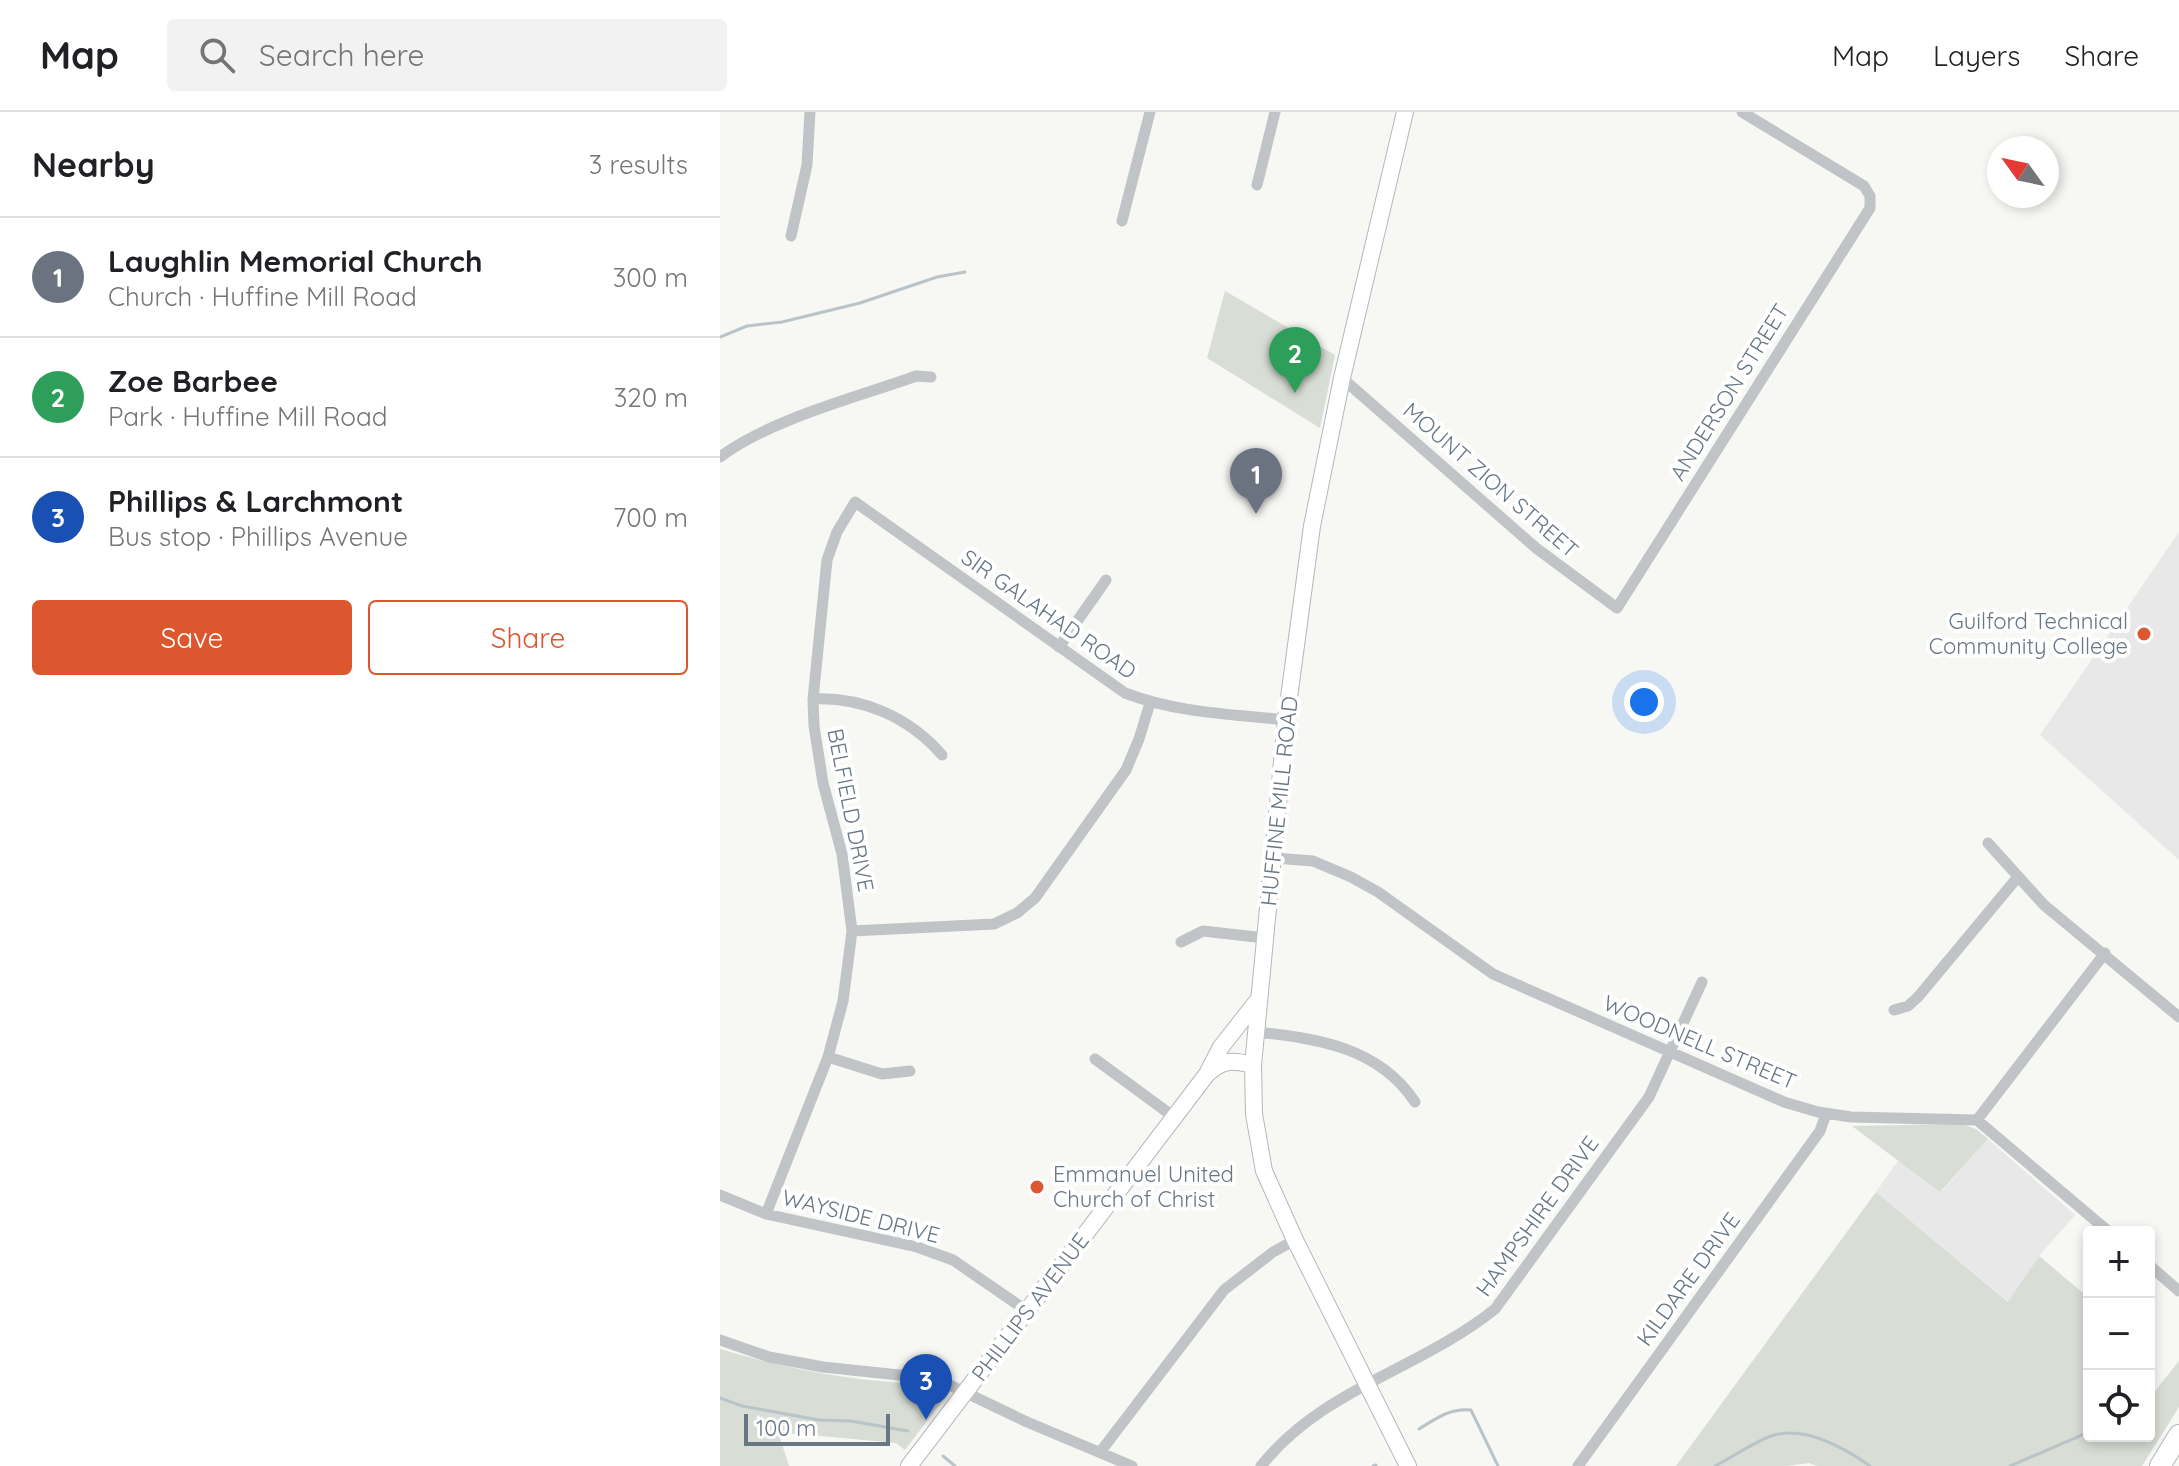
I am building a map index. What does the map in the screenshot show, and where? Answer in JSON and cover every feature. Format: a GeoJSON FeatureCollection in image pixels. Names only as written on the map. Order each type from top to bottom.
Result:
{"type":"FeatureCollection","features":[{"type":"Feature","properties":{"kind":"highway"},"geometry":{"type":"LineString","coordinates":[[2160,1466],[2179,1435]]}},
{"type":"Feature","properties":{"kind":"main road","name":"HUFFINE MILL ROAD"},"geometry":{"type":"LineString","coordinates":[[1405,112],[1342,378],[1312,526],[1286,720],[1253,1065],[1254,1114],[1264,1171],[1295,1240],[1408,1466]]}},
{"type":"Feature","properties":{"kind":"main road","name":"PHILLIPS AVENUE"},"geometry":{"type":"LineString","coordinates":[[909,1466],[1207,1074],[1221,1047],[1259,998]]}},
{"type":"Feature","properties":{"kind":"main road"},"geometry":{"type":"LineString","coordinates":[[1207,1074],[1217,1064],[1227,1061],[1253,1065]]}},
{"type":"Feature","properties":{"kind":"street"},"geometry":{"type":"LineString","coordinates":[[791,236],[807,165],[810,112]]}},
{"type":"Feature","properties":{"kind":"street"},"geometry":{"type":"LineString","coordinates":[[1122,221],[1150,112]]}},
{"type":"Feature","properties":{"kind":"street"},"geometry":{"type":"LineString","coordinates":[[1257,185],[1275,112]]}},
{"type":"Feature","properties":{"kind":"street","name":"ANDERSON STREET"},"geometry":{"type":"LineString","coordinates":[[1617,608],[1870,208],[1870,196],[1864,186],[1742,112]]}},
{"type":"Feature","properties":{"kind":"street"},"geometry":{"type":"LineString","coordinates":[[720,457],[764,430],[916,376],[931,377]]}},
{"type":"Feature","properties":{"kind":"street","name":"MOUNT ZION STREET"},"geometry":{"type":"LineString","coordinates":[[1342,378],[1536,548],[1617,608]]}},
{"type":"Feature","properties":{"kind":"street","name":"SIR GALAHAD ROAD"},"geometry":{"type":"LineString","coordinates":[[855,502],[1125,693],[1150,703],[1186,711],[1286,720]]}},
{"type":"Feature","properties":{"kind":"street","name":"BELFIELD DRIVE"},"geometry":{"type":"LineString","coordinates":[[766,1214],[828,1057],[843,1001],[852,931],[842,854],[819,754],[813,699],[827,560],[837,532],[855,502]]}},
{"type":"Feature","properties":{"kind":"street"},"geometry":{"type":"LineString","coordinates":[[1059,647],[1106,580]]}},
{"type":"Feature","properties":{"kind":"street"},"geometry":{"type":"LineString","coordinates":[[813,699],[840,698],[862,702],[930,741],[942,755]]}},
{"type":"Feature","properties":{"kind":"street"},"geometry":{"type":"LineString","coordinates":[[852,931],[994,924],[1017,913],[1035,898],[1126,770],[1150,703]]}},
{"type":"Feature","properties":{"kind":"street"},"geometry":{"type":"LineString","coordinates":[[1988,843],[2044,905],[2179,1017]]}},
{"type":"Feature","properties":{"kind":"street","name":"WOODNELL STREET"},"geometry":{"type":"LineString","coordinates":[[1274,858],[1313,861],[1351,877],[1378,892],[1493,974],[1784,1102],[1826,1114],[1851,1117],[1977,1120]]}},
{"type":"Feature","properties":{"kind":"street"},"geometry":{"type":"LineString","coordinates":[[1894,1010],[1908,1006],[1918,997],[2017,878]]}},
{"type":"Feature","properties":{"kind":"street"},"geometry":{"type":"LineString","coordinates":[[1181,942],[1203,931],[1265,938]]}},
{"type":"Feature","properties":{"kind":"street"},"geometry":{"type":"LineString","coordinates":[[2102,1226],[1977,1120],[2105,953]]}},
{"type":"Feature","properties":{"kind":"street","name":"HAMPSHIRE DRIVE"},"geometry":{"type":"LineString","coordinates":[[1261,1466],[1281,1442],[1311,1416],[1470,1329],[1495,1309],[1649,1097],[1702,982]]}},
{"type":"Feature","properties":{"kind":"street"},"geometry":{"type":"LineString","coordinates":[[1255,1032],[1330,1044],[1367,1057],[1403,1083],[1415,1102]]}},
{"type":"Feature","properties":{"kind":"street"},"geometry":{"type":"LineString","coordinates":[[828,1057],[882,1074],[910,1071]]}},
{"type":"Feature","properties":{"kind":"street"},"geometry":{"type":"LineString","coordinates":[[1095,1059],[1174,1117]]}},
{"type":"Feature","properties":{"kind":"street","name":"KILDARE DRIVE"},"geometry":{"type":"LineString","coordinates":[[1578,1466],[1820,1131],[1826,1114]]}},
{"type":"Feature","properties":{"kind":"street","name":"WAYSIDE DRIVE"},"geometry":{"type":"LineString","coordinates":[[720,1195],[766,1214],[917,1247],[953,1260],[1027,1311]]}},
{"type":"Feature","properties":{"kind":"street"},"geometry":{"type":"LineString","coordinates":[[1101,1451],[1224,1290],[1273,1252],[1295,1240]]}},
{"type":"Feature","properties":{"kind":"street"},"geometry":{"type":"LineString","coordinates":[[2155,1270],[2179,1291]]}},
{"type":"Feature","properties":{"kind":"street"},"geometry":{"type":"LineString","coordinates":[[720,1340],[769,1357],[823,1367],[937,1379],[1027,1422],[1132,1466]]}},
{"type":"Feature","properties":{"kind":"shaded area"},"geometry":{"type":"Polygon","coordinates":[[[1225,291],[1335,355],[1320,428],[1207,358],[1225,291]]]}},
{"type":"Feature","properties":{"kind":"shaded area","name":"Guilford Technical Community College"},"geometry":{"type":"Polygon","coordinates":[[[2179,532],[2179,860],[2040,735],[2179,532]]]}},
{"type":"Feature","properties":{"kind":"shaded area"},"geometry":{"type":"Polygon","coordinates":[[[1962,1124],[1976,1129],[1988,1139],[1940,1192],[1852,1126],[1962,1124]]]}},
{"type":"Feature","properties":{"kind":"shaded area"},"geometry":{"type":"Polygon","coordinates":[[[1988,1139],[2075,1215],[2039,1256],[2009,1302],[1876,1192],[1899,1159],[1941,1192],[1988,1139]]]}},
{"type":"Feature","properties":{"kind":"shaded area"},"geometry":{"type":"Polygon","coordinates":[[[1876,1192],[2008,1302],[2039,1256],[2083,1293],[2083,1442],[2155,1442],[2155,1391],[2179,1361],[2179,1407],[2142,1466],[1817,1466],[1809,1463],[1786,1466],[1676,1466],[1876,1192]]]}},
{"type":"Feature","properties":{"kind":"shaded area"},"geometry":{"type":"Polygon","coordinates":[[[720,1349],[821,1373],[925,1383],[937,1386],[946,1396],[905,1450],[896,1443],[778,1432],[789,1466],[720,1466],[720,1349]]]}},
{"type":"Feature","properties":{"kind":"waterway"},"geometry":{"type":"LineString","coordinates":[[720,337],[747,326],[782,322],[860,303],[937,277],[965,272]]}},
{"type":"Feature","properties":{"kind":"waterway"},"geometry":{"type":"LineString","coordinates":[[720,1398],[742,1406],[819,1420],[851,1421],[908,1431]]}},
{"type":"Feature","properties":{"kind":"waterway"},"geometry":{"type":"LineString","coordinates":[[1419,1429],[1450,1412],[1471,1410],[1498,1466]]}},
{"type":"Feature","properties":{"kind":"waterway"},"geometry":{"type":"LineString","coordinates":[[1715,1466],[1764,1439],[1784,1433],[1823,1440],[1870,1466]]}},
{"type":"Feature","properties":{"kind":"waterway"},"geometry":{"type":"LineString","coordinates":[[2010,1466],[2083,1435]]}},
{"type":"Feature","properties":{"kind":"waterway"},"geometry":{"type":"LineString","coordinates":[[943,1456],[955,1466]]}},
{"type":"Feature","properties":{"kind":"place","name":"Zoe Barbee"},"geometry":{"type":"Point","coordinates":[1295,393]}},
{"type":"Feature","properties":{"kind":"place","name":"Laughlin Memorial Church"},"geometry":{"type":"Point","coordinates":[1256,514]}},
{"type":"Feature","properties":{"kind":"place","name":"Guilford Technical Community College"},"geometry":{"type":"Point","coordinates":[2144,634]}},
{"type":"Feature","properties":{"kind":"place","name":"Emmanuel United Church of Christ"},"geometry":{"type":"Point","coordinates":[1037,1187]}},
{"type":"Feature","properties":{"kind":"place","name":"Phillips & Larchmont"},"geometry":{"type":"Point","coordinates":[926,1420]}}]}
